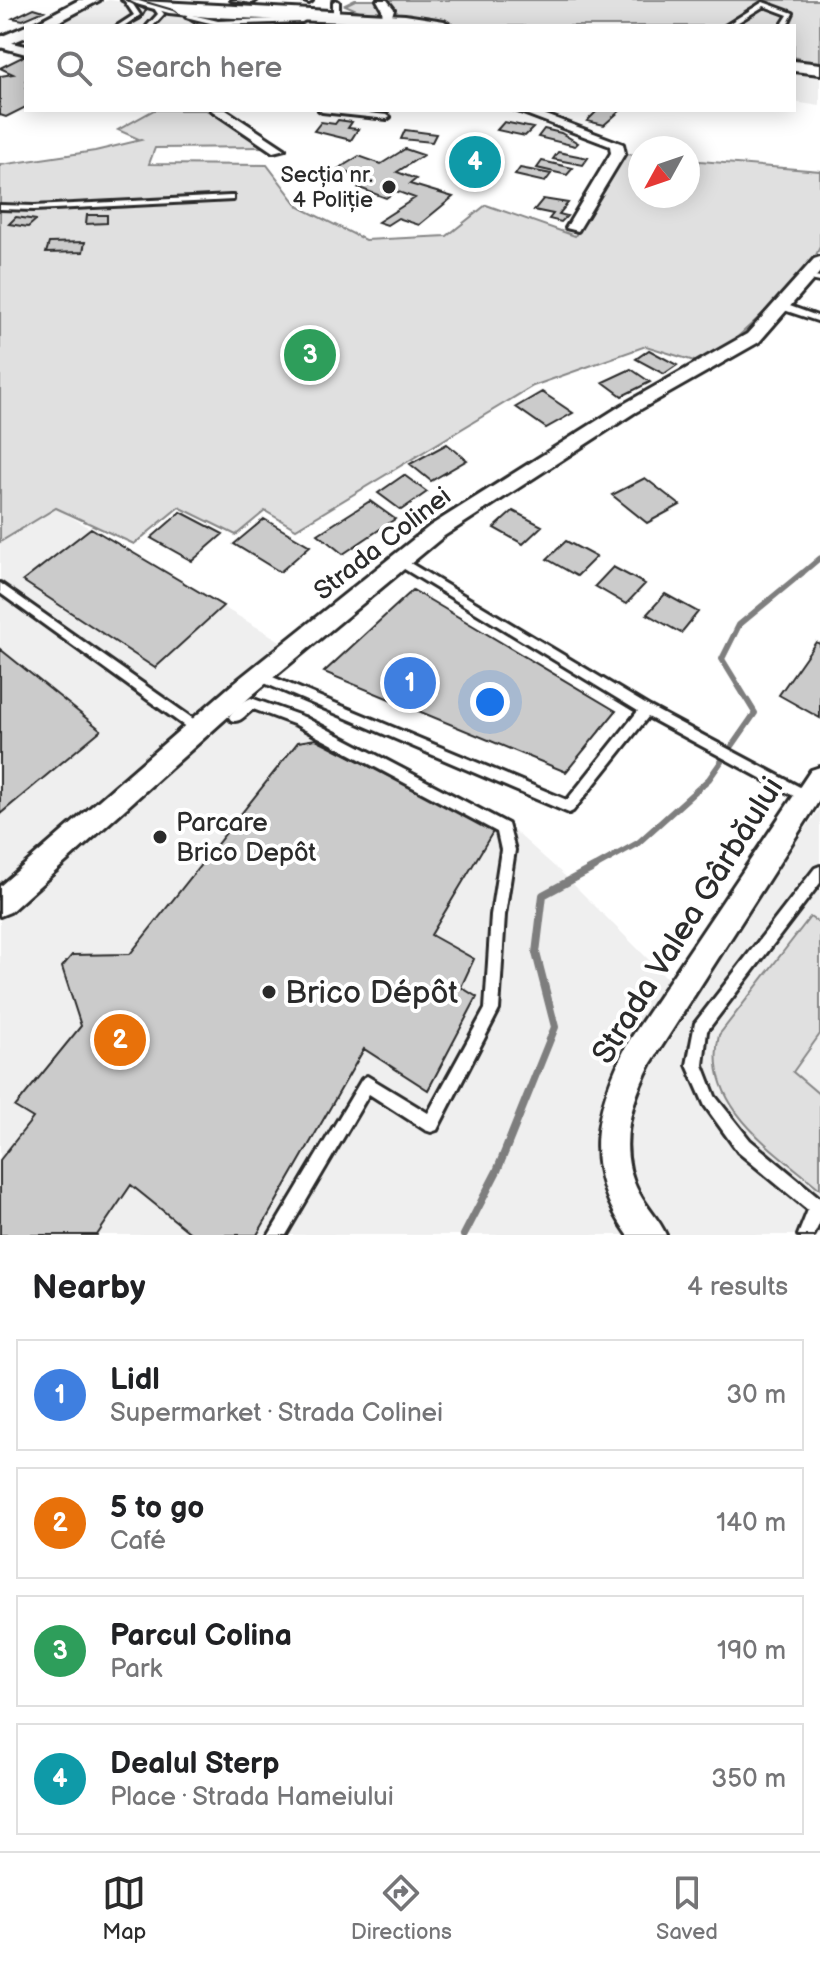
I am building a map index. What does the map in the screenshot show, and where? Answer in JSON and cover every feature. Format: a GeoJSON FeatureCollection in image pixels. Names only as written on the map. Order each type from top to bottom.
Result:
{"type":"FeatureCollection","features":[{"type":"Feature","properties":{"kind":"main road"},"geometry":{"type":"LineString","coordinates":[[60,16],[73,4],[72,0]]}},
{"type":"Feature","properties":{"kind":"main road"},"geometry":{"type":"LineString","coordinates":[[42,24],[92,0]]}},
{"type":"Feature","properties":{"kind":"main road"},"geometry":{"type":"LineString","coordinates":[[60,16],[109,0]]}},
{"type":"Feature","properties":{"kind":"main road"},"geometry":{"type":"LineString","coordinates":[[128,0],[184,13],[225,15],[336,8],[390,14],[435,24]]}},
{"type":"Feature","properties":{"kind":"main road"},"geometry":{"type":"LineString","coordinates":[[796,66],[820,69]]}},
{"type":"Feature","properties":{"kind":"street"},"geometry":{"type":"LineString","coordinates":[[236,0],[252,0]]}},
{"type":"Feature","properties":{"kind":"street"},"geometry":{"type":"LineString","coordinates":[[220,112],[278,149]]}},
{"type":"Feature","properties":{"kind":"street"},"geometry":{"type":"LineString","coordinates":[[527,112],[616,144],[618,153],[573,228]]}},
{"type":"Feature","properties":{"kind":"street","name":"Strada Colinei"},"geometry":{"type":"LineString","coordinates":[[0,903],[259,676],[437,531],[628,409],[753,338],[816,273]]}},
{"type":"Feature","properties":{"kind":"street","name":"Strada Valea Gârbăului"},"geometry":{"type":"LineString","coordinates":[[641,1232],[620,1188],[610,1147],[618,1098],[640,1052],[814,788]]}},
{"type":"Feature","properties":{"kind":"lane"},"geometry":{"type":"LineString","coordinates":[[123,24],[137,15],[128,0]]}},
{"type":"Feature","properties":{"kind":"lane"},"geometry":{"type":"LineString","coordinates":[[152,24],[161,14],[153,4]]}},
{"type":"Feature","properties":{"kind":"lane"},"geometry":{"type":"LineString","coordinates":[[731,24],[763,4],[791,14],[785,24]]}},
{"type":"Feature","properties":{"kind":"lane"},"geometry":{"type":"LineString","coordinates":[[184,13],[218,23],[390,14]]}},
{"type":"Feature","properties":{"kind":"lane"},"geometry":{"type":"LineString","coordinates":[[184,13],[192,24]]}},
{"type":"Feature","properties":{"kind":"lane"},"geometry":{"type":"LineString","coordinates":[[341,112],[387,117]]}},
{"type":"Feature","properties":{"kind":"lane"},"geometry":{"type":"LineString","coordinates":[[0,207],[230,198]]}},
{"type":"Feature","properties":{"kind":"lane"},"geometry":{"type":"LineString","coordinates":[[784,307],[820,320]]}},
{"type":"Feature","properties":{"kind":"lane"},"geometry":{"type":"LineString","coordinates":[[400,561],[699,740],[753,769],[814,788]]}},
{"type":"Feature","properties":{"kind":"lane"},"geometry":{"type":"LineString","coordinates":[[0,587],[198,729]]}},
{"type":"Feature","properties":{"kind":"lane"},"geometry":{"type":"LineString","coordinates":[[259,676],[569,807],[646,710]]}},
{"type":"Feature","properties":{"kind":"lane"},"geometry":{"type":"LineString","coordinates":[[235,717],[251,703],[300,721],[503,828],[508,850],[498,915],[492,1010],[431,1124],[367,1084],[277,1235]]}},
{"type":"Feature","properties":{"kind":"lane"},"geometry":{"type":"LineString","coordinates":[[806,1235],[819,1208],[744,1146],[710,1101],[695,1065],[700,1028],[820,872]]}},
{"type":"Feature","properties":{"kind":"shaded area"},"geometry":{"type":"Polygon","coordinates":[[[109,0],[154,6],[415,24],[43,24],[109,0]]]}},
{"type":"Feature","properties":{"kind":"shaded area"},"geometry":{"type":"Polygon","coordinates":[[[355,0],[820,0],[820,66],[796,58],[796,24],[422,24],[366,14],[345,5],[355,0]]]}},
{"type":"Feature","properties":{"kind":"shaded area"},"geometry":{"type":"Polygon","coordinates":[[[796,70],[820,74],[820,106],[796,102],[796,70]]]}},
{"type":"Feature","properties":{"kind":"shaded area"},"geometry":{"type":"Polygon","coordinates":[[[150,112],[209,112],[268,147],[155,148],[149,164],[267,165],[299,207],[365,240],[447,236],[486,205],[575,236],[622,154],[628,154],[628,208],[700,208],[700,161],[820,171],[820,247],[807,273],[707,365],[646,346],[533,386],[296,529],[265,511],[236,535],[179,507],[134,544],[56,508],[0,542],[0,165],[95,151],[141,140],[118,130],[150,112]]]}},
{"type":"Feature","properties":{"kind":"shaded area"},"geometry":{"type":"Polygon","coordinates":[[[56,508],[287,645],[250,695],[321,728],[508,825],[565,876],[687,998],[820,808],[820,1235],[0,1235],[0,542],[56,508]]]}},
{"type":"Feature","properties":{"kind":"shaded area"},"geometry":{"type":"Polygon","coordinates":[[[810,917],[820,924],[820,1034],[793,1072],[820,1095],[820,1189],[746,1124],[721,1083],[717,1060],[719,1035],[810,917]]]}},
{"type":"Feature","properties":{"kind":"building"},"geometry":{"type":"Polygon","coordinates":[[[34,8],[44,11],[23,20],[13,18],[34,8]]]}},
{"type":"Feature","properties":{"kind":"building"},"geometry":{"type":"Polygon","coordinates":[[[24,56],[24,108],[6,117],[0,115],[0,76],[13,74],[0,68],[24,56]]]}},
{"type":"Feature","properties":{"kind":"building"},"geometry":{"type":"Polygon","coordinates":[[[596,112],[619,112],[604,125],[587,121],[596,112]]]}},
{"type":"Feature","properties":{"kind":"building"},"geometry":{"type":"Polygon","coordinates":[[[338,120],[352,122],[348,128],[358,129],[351,140],[314,131],[321,122],[335,124],[338,120]]]}},
{"type":"Feature","properties":{"kind":"building"},"geometry":{"type":"Polygon","coordinates":[[[504,122],[533,128],[525,136],[497,130],[504,122]]]}},
{"type":"Feature","properties":{"kind":"building"},"geometry":{"type":"Polygon","coordinates":[[[544,129],[561,133],[578,143],[575,146],[538,137],[544,129]]]}},
{"type":"Feature","properties":{"kind":"building"},"geometry":{"type":"Polygon","coordinates":[[[405,130],[436,134],[432,142],[401,139],[405,130]]]}},
{"type":"Feature","properties":{"kind":"building","name":"Secția nr. 4 Poliție"},"geometry":{"type":"Polygon","coordinates":[[[405,149],[423,155],[397,172],[416,179],[410,184],[453,197],[419,225],[398,218],[387,225],[378,222],[415,198],[396,191],[386,198],[354,186],[365,179],[338,169],[359,156],[381,164],[405,149]]]}},
{"type":"Feature","properties":{"kind":"building"},"geometry":{"type":"Polygon","coordinates":[[[558,152],[588,158],[583,165],[553,159],[558,152]]]}},
{"type":"Feature","properties":{"kind":"building"},"geometry":{"type":"Polygon","coordinates":[[[542,161],[573,168],[567,175],[537,168],[542,161]]]}},
{"type":"Feature","properties":{"kind":"building"},"geometry":{"type":"Polygon","coordinates":[[[520,168],[551,174],[545,182],[515,175],[520,168]]]}},
{"type":"Feature","properties":{"kind":"building"},"geometry":{"type":"Polygon","coordinates":[[[543,199],[568,203],[559,214],[567,216],[561,222],[549,219],[553,214],[534,210],[543,199]]]}},
{"type":"Feature","properties":{"kind":"building"},"geometry":{"type":"Polygon","coordinates":[[[87,215],[107,215],[107,223],[86,224],[87,215]]]}},
{"type":"Feature","properties":{"kind":"building"},"geometry":{"type":"Polygon","coordinates":[[[16,217],[36,220],[28,227],[9,224],[16,217]]]}},
{"type":"Feature","properties":{"kind":"building"},"geometry":{"type":"Polygon","coordinates":[[[85,242],[83,252],[46,253],[49,243],[85,242]]]}},
{"type":"Feature","properties":{"kind":"building"},"geometry":{"type":"Polygon","coordinates":[[[649,350],[677,365],[664,374],[636,359],[649,350]]]}},
{"type":"Feature","properties":{"kind":"building"},"geometry":{"type":"Polygon","coordinates":[[[631,369],[650,382],[622,396],[603,382],[631,369]]]}},
{"type":"Feature","properties":{"kind":"building"},"geometry":{"type":"Polygon","coordinates":[[[542,392],[573,413],[546,428],[516,407],[542,392]]]}},
{"type":"Feature","properties":{"kind":"building"},"geometry":{"type":"Polygon","coordinates":[[[447,444],[467,460],[431,481],[410,464],[447,444]]]}},
{"type":"Feature","properties":{"kind":"building"},"geometry":{"type":"Polygon","coordinates":[[[404,475],[427,492],[401,510],[378,493],[404,475]]]}},
{"type":"Feature","properties":{"kind":"building"},"geometry":{"type":"Polygon","coordinates":[[[645,478],[680,505],[647,523],[612,495],[645,478]]]}},
{"type":"Feature","properties":{"kind":"building"},"geometry":{"type":"Polygon","coordinates":[[[370,501],[395,519],[343,554],[318,534],[370,501]]]}},
{"type":"Feature","properties":{"kind":"building"},"geometry":{"type":"Polygon","coordinates":[[[513,511],[542,526],[523,544],[494,528],[513,511]]]}},
{"type":"Feature","properties":{"kind":"building"},"geometry":{"type":"Polygon","coordinates":[[[181,512],[223,534],[192,561],[151,538],[181,512]]]}},
{"type":"Feature","properties":{"kind":"building"},"geometry":{"type":"Polygon","coordinates":[[[264,519],[310,546],[280,572],[234,544],[264,519]]]}},
{"type":"Feature","properties":{"kind":"building"},"geometry":{"type":"Polygon","coordinates":[[[91,528],[223,606],[155,668],[23,581],[91,528]]]}},
{"type":"Feature","properties":{"kind":"building"},"geometry":{"type":"Polygon","coordinates":[[[566,541],[596,557],[577,576],[547,559],[566,541]]]}},
{"type":"Feature","properties":{"kind":"building"},"geometry":{"type":"Polygon","coordinates":[[[613,567],[645,584],[626,604],[595,586],[613,567]]]}},
{"type":"Feature","properties":{"kind":"building"},"geometry":{"type":"Polygon","coordinates":[[[413,590],[616,711],[566,772],[324,672],[413,590]]]}},
{"type":"Feature","properties":{"kind":"building"},"geometry":{"type":"Polygon","coordinates":[[[665,594],[698,612],[681,633],[647,614],[665,594]]]}},
{"type":"Feature","properties":{"kind":"building"},"geometry":{"type":"Polygon","coordinates":[[[816,642],[820,644],[820,718],[779,695],[816,642]]]}},
{"type":"Feature","properties":{"kind":"building"},"geometry":{"type":"Polygon","coordinates":[[[0,649],[101,730],[0,814],[0,649]]]}},
{"type":"Feature","properties":{"kind":"building","name":"Brico Dépôt"},"geometry":{"type":"Polygon","coordinates":[[[316,739],[494,830],[431,935],[474,959],[461,987],[477,997],[428,1090],[364,1049],[257,1235],[193,1235],[131,1185],[97,1235],[0,1235],[0,1160],[33,1118],[15,1107],[81,1026],[62,967],[72,955],[130,954],[298,742],[316,739]]]}},
{"type":"Feature","properties":{"kind":"waterway"},"geometry":{"type":"LineString","coordinates":[[800,575],[820,558]]}},
{"type":"Feature","properties":{"kind":"waterway"},"geometry":{"type":"LineString","coordinates":[[591,869],[638,843],[709,779],[755,713],[722,659],[739,625],[802,573]]}},
{"type":"Feature","properties":{"kind":"waterway"},"geometry":{"type":"LineString","coordinates":[[464,1235],[497,1171],[555,1027],[536,953],[543,895],[595,867]]}},
{"type":"Feature","properties":{"kind":"tram line"},"geometry":{"type":"LineString","coordinates":[[126,0],[146,10],[141,19],[132,24]]}},
{"type":"Feature","properties":{"kind":"tram line"},"geometry":{"type":"LineString","coordinates":[[139,0],[173,10],[195,24]]}},
{"type":"Feature","properties":{"kind":"place","name":"Dealul Sterp"},"geometry":{"type":"Point","coordinates":[475,162]}},
{"type":"Feature","properties":{"kind":"place","name":"Secția nr. 4 Poliție"},"geometry":{"type":"Point","coordinates":[389,187]}},
{"type":"Feature","properties":{"kind":"place","name":"Parcul Colina"},"geometry":{"type":"Point","coordinates":[310,355]}},
{"type":"Feature","properties":{"kind":"place","name":"Lidl"},"geometry":{"type":"Point","coordinates":[410,683]}},
{"type":"Feature","properties":{"kind":"place","name":"Parcare Brico Depôt"},"geometry":{"type":"Point","coordinates":[160,837]}},
{"type":"Feature","properties":{"kind":"place","name":"Brico Dépôt"},"geometry":{"type":"Point","coordinates":[269,992]}},
{"type":"Feature","properties":{"kind":"place","name":"5 to go"},"geometry":{"type":"Point","coordinates":[120,1040]}}]}
